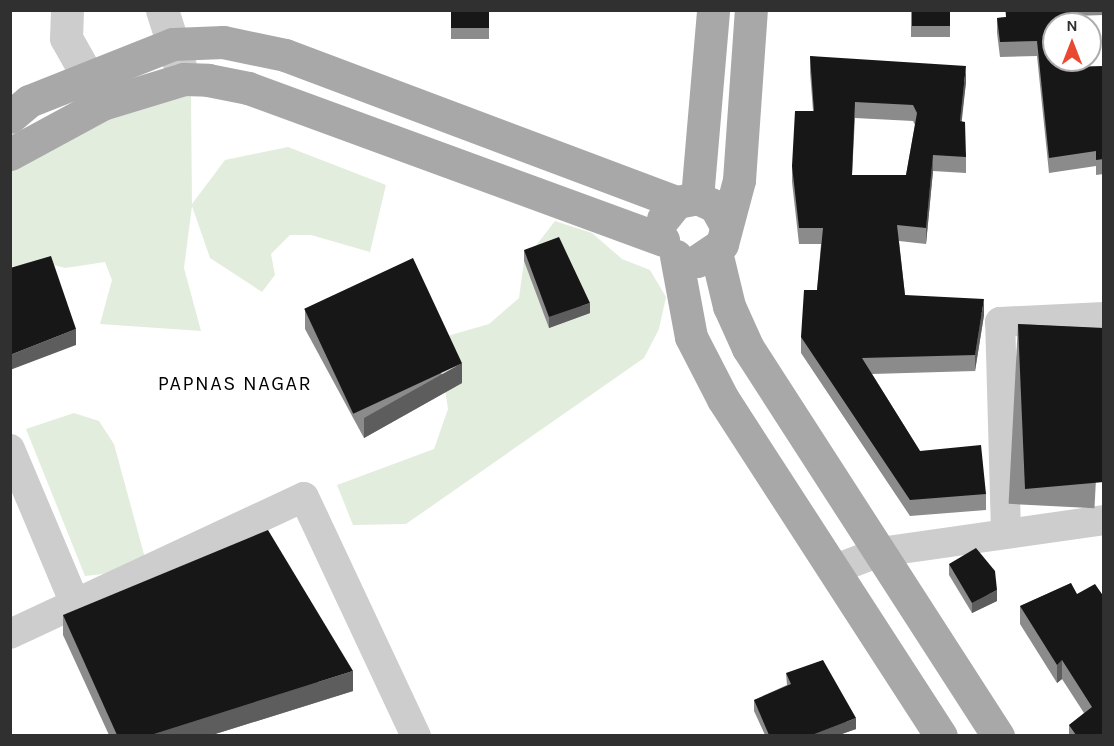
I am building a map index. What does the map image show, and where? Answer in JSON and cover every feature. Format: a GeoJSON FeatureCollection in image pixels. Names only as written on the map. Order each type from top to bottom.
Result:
{"type":"FeatureCollection","features":[{"type":"Feature","properties":{"kind":"main road"},"geometry":{"type":"LineString","coordinates":[[713,10],[687,200],[664,218],[691,337],[723,399],[835,568],[941,735]]}},
{"type":"Feature","properties":{"kind":"main road"},"geometry":{"type":"LineString","coordinates":[[10,154],[102,104],[184,79],[248,87],[670,248],[698,261],[721,238],[739,180],[751,10]]}},
{"type":"Feature","properties":{"kind":"main road"},"geometry":{"type":"LineString","coordinates":[[10,117],[29,101],[87,76],[173,44],[223,42],[285,55],[687,200],[716,206],[729,306],[748,348],[998,735]]}},
{"type":"Feature","properties":{"kind":"street"},"geometry":{"type":"LineString","coordinates":[[67,10],[66,38],[102,104]]}},
{"type":"Feature","properties":{"kind":"street"},"geometry":{"type":"LineString","coordinates":[[162,10],[184,79]]}},
{"type":"Feature","properties":{"kind":"street"},"geometry":{"type":"LineString","coordinates":[[1006,532],[1000,322],[1104,317]]}},
{"type":"Feature","properties":{"kind":"street"},"geometry":{"type":"LineString","coordinates":[[10,449],[75,604]]}},
{"type":"Feature","properties":{"kind":"street"},"geometry":{"type":"LineString","coordinates":[[10,634],[304,497],[416,735]]}},
{"type":"Feature","properties":{"kind":"street"},"geometry":{"type":"LineString","coordinates":[[835,568],[880,552],[1006,532],[1104,520]]}},
{"type":"Feature","properties":{"kind":"green space"},"geometry":{"type":"Polygon","coordinates":[[[191,94],[192,204],[225,160],[288,147],[386,185],[370,252],[311,235],[290,235],[271,254],[275,275],[262,292],[210,258],[192,206],[184,268],[201,331],[100,324],[112,280],[105,262],[65,268],[39,261],[11,267],[11,163],[74,124],[191,94]]]}},
{"type":"Feature","properties":{"kind":"green space"},"geometry":{"type":"Polygon","coordinates":[[[555,221],[592,233],[622,259],[650,270],[666,297],[659,329],[644,358],[406,524],[353,525],[337,485],[434,449],[448,409],[439,352],[444,337],[489,324],[519,298],[524,261],[555,221]]]}},
{"type":"Feature","properties":{"kind":"green space"},"geometry":{"type":"Polygon","coordinates":[[[74,413],[99,421],[114,444],[148,569],[85,576],[26,429],[74,413]]]}},
{"type":"Feature","properties":{"kind":"building"},"geometry":{"type":"Polygon","coordinates":[[[451,10],[489,10],[489,28],[451,28],[451,10]]]}},
{"type":"Feature","properties":{"kind":"building"},"geometry":{"type":"Polygon","coordinates":[[[912,10],[950,10],[950,26],[912,26],[912,10]]]}},
{"type":"Feature","properties":{"kind":"building"},"geometry":{"type":"Polygon","coordinates":[[[1006,10],[1073,10],[1073,12],[1042,12],[1042,72],[1102,72],[1102,66],[1104,66],[1104,159],[1096,160],[1096,151],[1049,158],[1037,41],[1000,42],[997,18],[1006,17],[1006,10]]]}},
{"type":"Feature","properties":{"kind":"building"},"geometry":{"type":"Polygon","coordinates":[[[810,56],[966,66],[960,121],[965,122],[966,157],[933,155],[926,228],[897,225],[905,295],[984,299],[975,355],[862,358],[920,451],[981,445],[986,494],[910,500],[801,337],[804,290],[817,290],[823,228],[799,228],[792,166],[795,111],[814,111],[810,56]],[[855,102],[852,175],[906,175],[917,113],[913,105],[855,102]]]}},
{"type":"Feature","properties":{"kind":"building"},"geometry":{"type":"Polygon","coordinates":[[[559,237],[590,303],[549,317],[524,250],[559,237]]]}},
{"type":"Feature","properties":{"kind":"building"},"geometry":{"type":"Polygon","coordinates":[[[51,256],[76,329],[10,355],[10,268],[51,256]]]}},
{"type":"Feature","properties":{"kind":"building"},"geometry":{"type":"Polygon","coordinates":[[[413,258],[462,363],[353,414],[304,309],[413,258]]]}},
{"type":"Feature","properties":{"kind":"building"},"geometry":{"type":"Polygon","coordinates":[[[1018,324],[1104,328],[1104,482],[1025,489],[1018,324]]]}},
{"type":"Feature","properties":{"kind":"building"},"geometry":{"type":"Polygon","coordinates":[[[268,530],[353,671],[151,735],[117,735],[63,615],[268,530]]]}},
{"type":"Feature","properties":{"kind":"building"},"geometry":{"type":"Polygon","coordinates":[[[976,548],[995,571],[997,590],[972,603],[949,564],[976,548]]]}},
{"type":"Feature","properties":{"kind":"building"},"geometry":{"type":"Polygon","coordinates":[[[1071,583],[1077,594],[1095,584],[1104,597],[1104,735],[1076,735],[1069,725],[1092,707],[1062,660],[1057,665],[1020,606],[1071,583]]]}},
{"type":"Feature","properties":{"kind":"building"},"geometry":{"type":"Polygon","coordinates":[[[823,660],[856,718],[812,735],[769,735],[754,700],[791,684],[786,673],[823,660]]]}},
{"type":"Feature","properties":{"kind":"district","name":"PAPNAS NAGAR"},"geometry":{"type":"Point","coordinates":[235,383]}}]}
